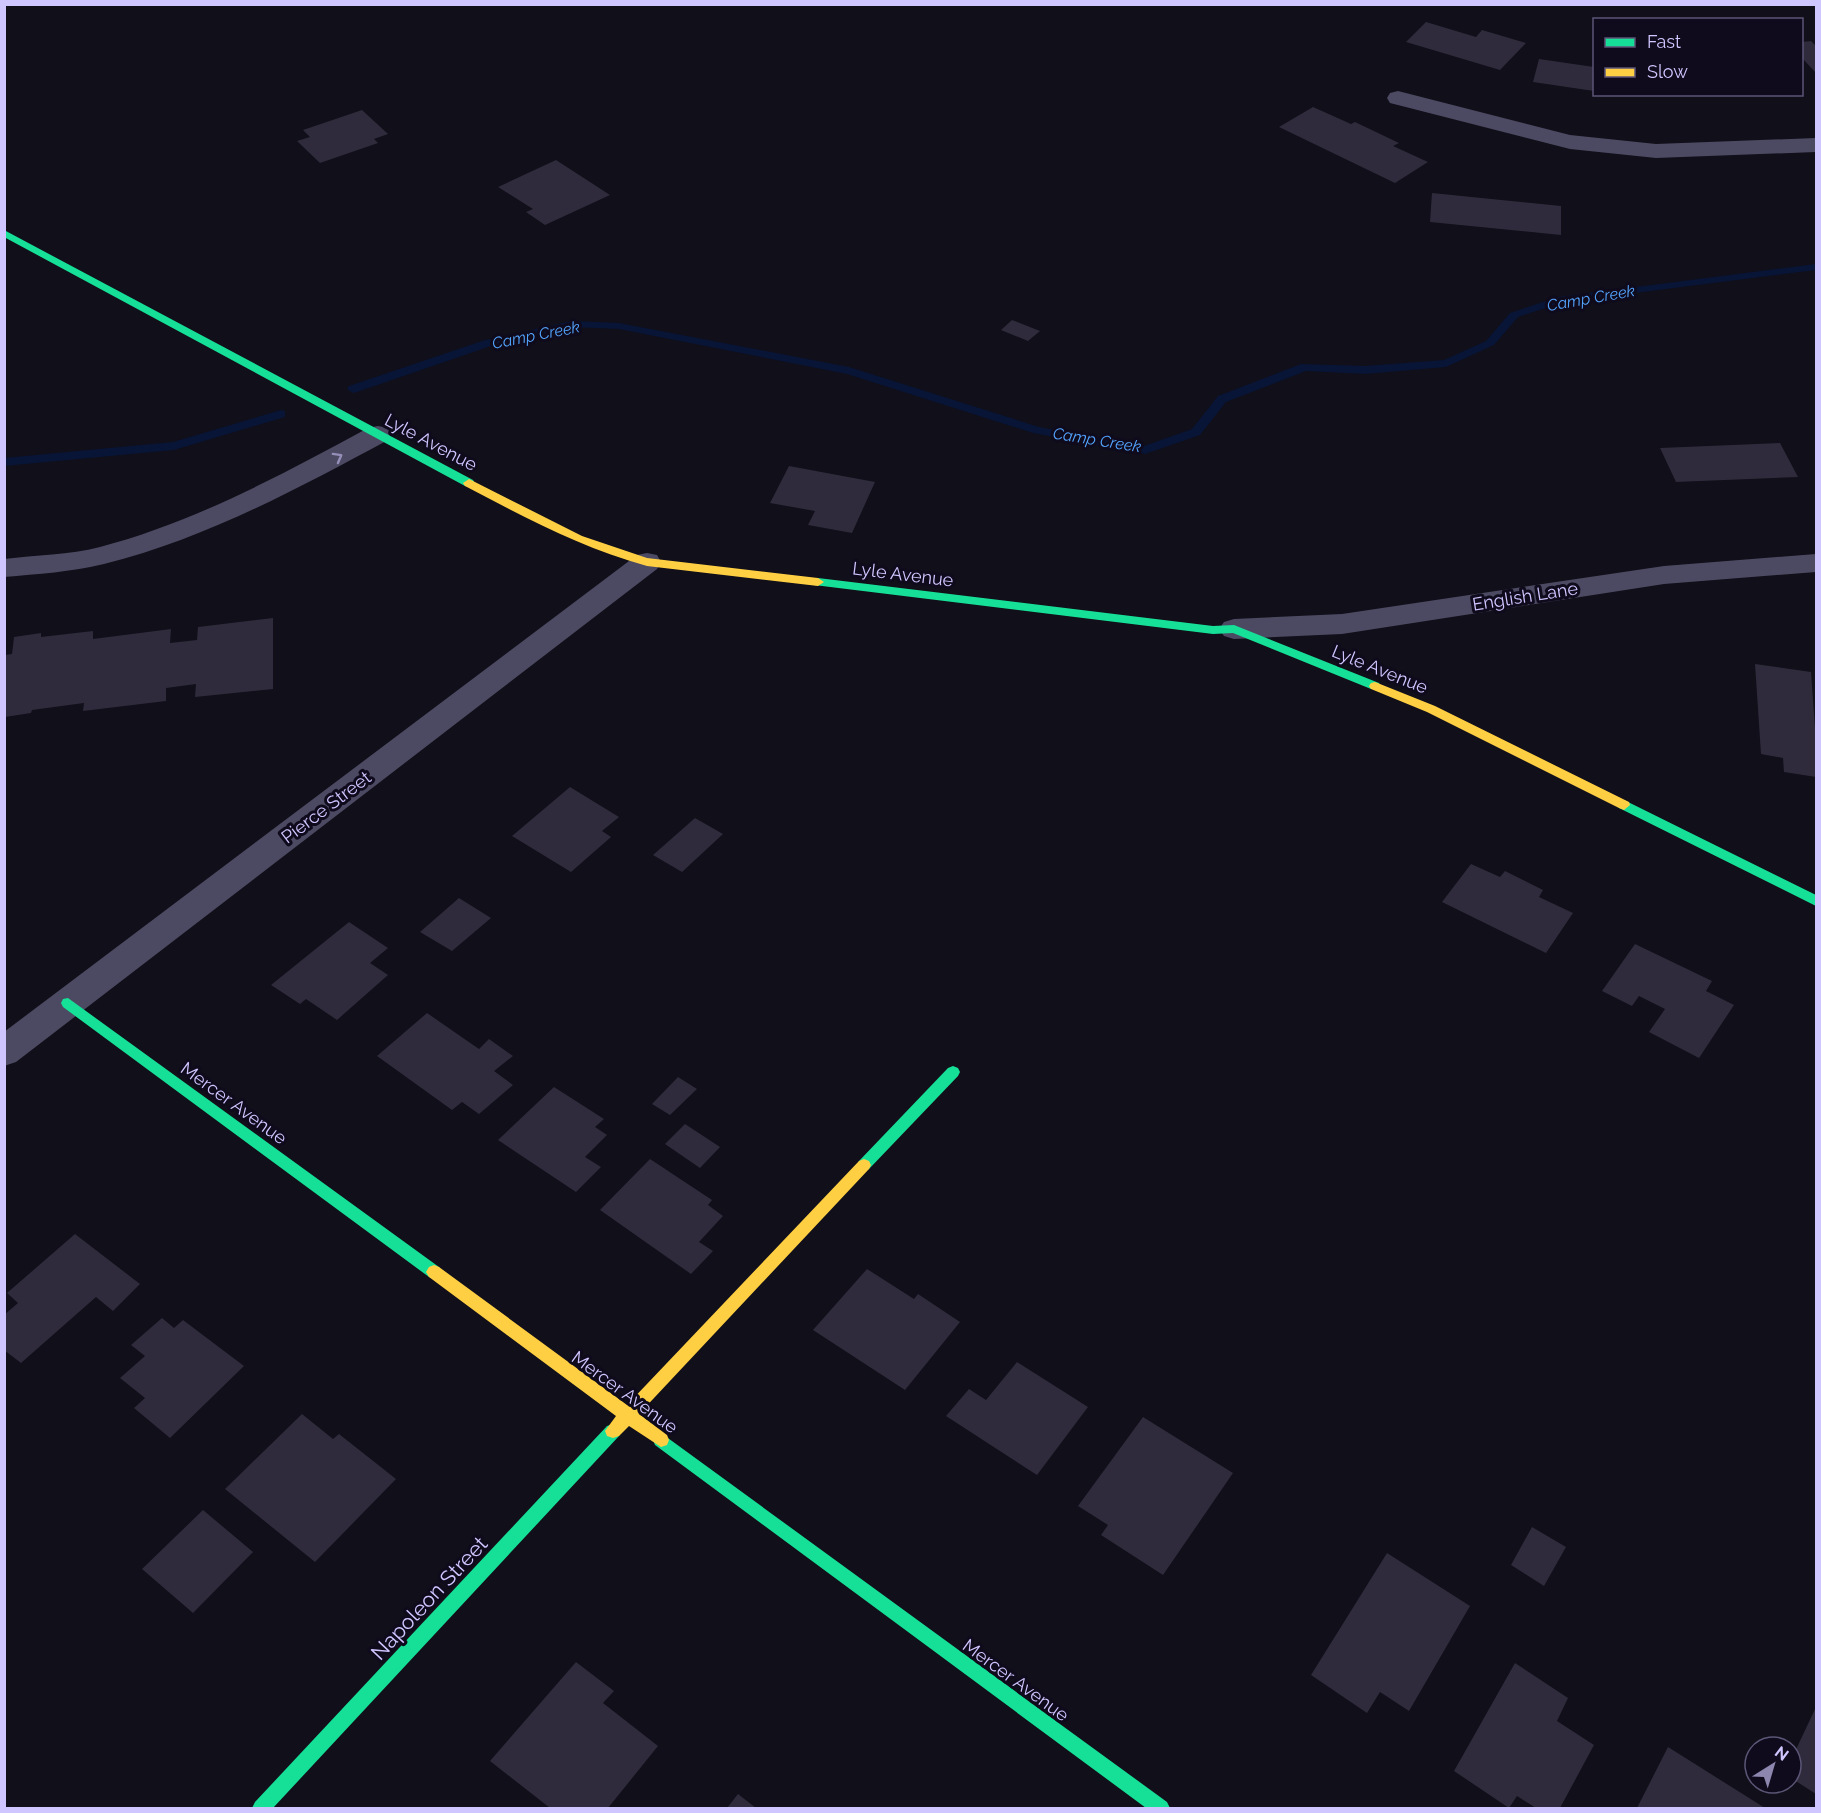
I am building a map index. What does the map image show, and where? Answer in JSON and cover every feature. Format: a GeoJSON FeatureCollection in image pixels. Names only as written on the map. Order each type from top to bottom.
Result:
{"type":"FeatureCollection","features":[{"type":"Feature","properties":{"kind":"street"},"geometry":{"type":"LineString","coordinates":[[1398,98],[1570,142],[1656,151],[1816,145]]}},
{"type":"Feature","properties":{"kind":"street","name":"Lyle Avenue"},"geometry":{"type":"LineString","coordinates":[[4,233],[547,525],[623,556],[647,562],[1213,630],[1234,629],[1431,709],[1816,901]]}},
{"type":"Feature","properties":{"kind":"street"},"geometry":{"type":"LineString","coordinates":[[4,568],[102,555],[189,526],[297,479],[378,434]]}},
{"type":"Feature","properties":{"kind":"street","name":"Pierce Street"},"geometry":{"type":"LineString","coordinates":[[4,1052],[647,562]]}},
{"type":"Feature","properties":{"kind":"street","name":"English Lane"},"geometry":{"type":"LineString","coordinates":[[1234,629],[1342,624],[1664,575],[1816,563]]}},
{"type":"Feature","properties":{"kind":"street","name":"Mercer Avenue"},"geometry":{"type":"LineString","coordinates":[[68,1003],[1161,1809]]}},
{"type":"Feature","properties":{"kind":"street","name":"Napoleon Street"},"geometry":{"type":"LineString","coordinates":[[261,1809],[627,1416],[953,1072]]}},
{"type":"Feature","properties":{"kind":"building"},"geometry":{"type":"Polygon","coordinates":[[[1426,22],[1476,37],[1482,30],[1526,43],[1500,70],[1406,42],[1426,22]]]}},
{"type":"Feature","properties":{"kind":"building"},"geometry":{"type":"Polygon","coordinates":[[[1811,41],[1816,46],[1816,73],[1803,59],[1803,42],[1811,41]]]}},
{"type":"Feature","properties":{"kind":"building"},"geometry":{"type":"Polygon","coordinates":[[[1539,59],[1593,67],[1593,91],[1533,82],[1539,59]]]}},
{"type":"Feature","properties":{"kind":"building"},"geometry":{"type":"Polygon","coordinates":[[[1313,107],[1351,124],[1355,122],[1399,143],[1393,146],[1428,162],[1395,183],[1279,127],[1313,107]]]}},
{"type":"Feature","properties":{"kind":"building"},"geometry":{"type":"Polygon","coordinates":[[[362,110],[388,134],[374,139],[378,143],[320,163],[297,141],[310,137],[303,130],[362,110]]]}},
{"type":"Feature","properties":{"kind":"building"},"geometry":{"type":"Polygon","coordinates":[[[556,160],[610,195],[545,225],[526,212],[533,209],[498,187],[556,160]]]}},
{"type":"Feature","properties":{"kind":"building"},"geometry":{"type":"Polygon","coordinates":[[[1432,193],[1561,206],[1561,235],[1430,222],[1432,193]]]}},
{"type":"Feature","properties":{"kind":"building"},"geometry":{"type":"Polygon","coordinates":[[[1012,320],[1040,331],[1028,341],[1001,330],[1012,320]]]}},
{"type":"Feature","properties":{"kind":"building"},"geometry":{"type":"Polygon","coordinates":[[[1780,443],[1798,477],[1676,482],[1660,448],[1780,443]]]}},
{"type":"Feature","properties":{"kind":"building"},"geometry":{"type":"Polygon","coordinates":[[[789,466],[875,482],[852,533],[808,525],[815,511],[770,503],[789,466]]]}},
{"type":"Feature","properties":{"kind":"building"},"geometry":{"type":"Polygon","coordinates":[[[273,618],[273,689],[195,697],[196,684],[166,688],[166,701],[83,711],[84,703],[32,710],[31,713],[5,717],[4,655],[12,654],[14,637],[41,633],[41,637],[93,631],[93,639],[171,629],[170,643],[197,640],[198,627],[273,618]]]}},
{"type":"Feature","properties":{"kind":"building"},"geometry":{"type":"Polygon","coordinates":[[[1755,664],[1811,672],[1816,777],[1784,772],[1783,758],[1761,754],[1755,664]]]}},
{"type":"Feature","properties":{"kind":"building"},"geometry":{"type":"Polygon","coordinates":[[[570,787],[619,817],[602,831],[611,837],[571,872],[512,836],[570,787]]]}},
{"type":"Feature","properties":{"kind":"building"},"geometry":{"type":"Polygon","coordinates":[[[695,818],[723,834],[682,872],[653,855],[695,818]]]}},
{"type":"Feature","properties":{"kind":"building"},"geometry":{"type":"Polygon","coordinates":[[[1471,864],[1500,877],[1505,871],[1543,890],[1539,897],[1573,913],[1546,953],[1442,902],[1471,864]]]}},
{"type":"Feature","properties":{"kind":"building"},"geometry":{"type":"Polygon","coordinates":[[[459,898],[491,918],[452,951],[420,932],[459,898]]]}},
{"type":"Feature","properties":{"kind":"building"},"geometry":{"type":"Polygon","coordinates":[[[349,922],[388,948],[370,963],[388,975],[337,1020],[306,999],[300,1004],[271,985],[349,922]]]}},
{"type":"Feature","properties":{"kind":"building"},"geometry":{"type":"Polygon","coordinates":[[[1635,944],[1712,981],[1706,991],[1734,1005],[1699,1058],[1649,1032],[1665,1009],[1639,996],[1632,1006],[1602,991],[1635,944]]]}},
{"type":"Feature","properties":{"kind":"building"},"geometry":{"type":"Polygon","coordinates":[[[427,1013],[479,1049],[489,1039],[513,1056],[494,1071],[513,1085],[479,1114],[462,1102],[452,1110],[377,1056],[427,1013]]]}},
{"type":"Feature","properties":{"kind":"building"},"geometry":{"type":"Polygon","coordinates":[[[678,1077],[697,1089],[670,1115],[652,1104],[678,1077]]]}},
{"type":"Feature","properties":{"kind":"building"},"geometry":{"type":"Polygon","coordinates":[[[554,1087],[604,1119],[595,1127],[607,1135],[585,1157],[601,1167],[576,1192],[498,1140],[554,1087]]]}},
{"type":"Feature","properties":{"kind":"building"},"geometry":{"type":"Polygon","coordinates":[[[685,1124],[720,1147],[700,1168],[665,1144],[685,1124]]]}},
{"type":"Feature","properties":{"kind":"building"},"geometry":{"type":"Polygon","coordinates":[[[650,1159],[712,1200],[708,1205],[723,1216],[699,1242],[713,1251],[691,1274],[600,1210],[650,1159]]]}},
{"type":"Feature","properties":{"kind":"building"},"geometry":{"type":"Polygon","coordinates":[[[75,1234],[140,1284],[113,1311],[96,1297],[21,1363],[4,1350],[4,1315],[18,1303],[7,1293],[75,1234]]]}},
{"type":"Feature","properties":{"kind":"building"},"geometry":{"type":"Polygon","coordinates":[[[867,1269],[914,1299],[918,1294],[960,1322],[905,1390],[813,1330],[867,1269]]]}},
{"type":"Feature","properties":{"kind":"building"},"geometry":{"type":"Polygon","coordinates":[[[162,1318],[174,1328],[183,1320],[244,1366],[170,1438],[134,1408],[145,1398],[120,1378],[145,1356],[131,1345],[162,1318]]]}},
{"type":"Feature","properties":{"kind":"building"},"geometry":{"type":"Polygon","coordinates":[[[1017,1362],[1088,1407],[1037,1475],[946,1416],[969,1389],[986,1400],[1017,1362]]]}},
{"type":"Feature","properties":{"kind":"building"},"geometry":{"type":"Polygon","coordinates":[[[302,1414],[333,1439],[339,1434],[396,1479],[315,1562],[225,1489],[302,1414]]]}},
{"type":"Feature","properties":{"kind":"building"},"geometry":{"type":"Polygon","coordinates":[[[1143,1417],[1233,1473],[1163,1575],[1101,1535],[1108,1525],[1078,1506],[1143,1417]]]}},
{"type":"Feature","properties":{"kind":"building"},"geometry":{"type":"Polygon","coordinates":[[[203,1510],[253,1552],[193,1613],[142,1569],[203,1510]]]}},
{"type":"Feature","properties":{"kind":"building"},"geometry":{"type":"Polygon","coordinates":[[[1532,1527],[1566,1547],[1544,1586],[1511,1565],[1532,1527]]]}},
{"type":"Feature","properties":{"kind":"building"},"geometry":{"type":"Polygon","coordinates":[[[1387,1553],[1470,1606],[1409,1711],[1380,1692],[1367,1713],[1311,1675],[1387,1553]]]}},
{"type":"Feature","properties":{"kind":"building"},"geometry":{"type":"Polygon","coordinates":[[[576,1662],[614,1691],[603,1703],[658,1746],[608,1808],[550,1808],[490,1761],[576,1662]]]}},
{"type":"Feature","properties":{"kind":"building"},"geometry":{"type":"Polygon","coordinates":[[[1515,1663],[1568,1698],[1557,1721],[1594,1745],[1560,1808],[1536,1808],[1517,1796],[1509,1808],[1454,1771],[1515,1663]]]}},
{"type":"Feature","properties":{"kind":"building"},"geometry":{"type":"Polygon","coordinates":[[[1816,1707],[1816,1794],[1803,1786],[1803,1735],[1816,1707]]]}},
{"type":"Feature","properties":{"kind":"building"},"geometry":{"type":"Polygon","coordinates":[[[1668,1747],[1765,1808],[1637,1808],[1668,1747]]]}},
{"type":"Feature","properties":{"kind":"building"},"geometry":{"type":"Polygon","coordinates":[[[738,1794],[756,1808],[727,1808],[738,1794]]]}},
{"type":"Feature","properties":{"kind":"waterway","name":"Camp Creek"},"geometry":{"type":"LineString","coordinates":[[353,389],[485,344],[572,324],[619,326],[849,371],[1037,430],[1145,450],[1196,432],[1222,399],[1305,367],[1365,370],[1446,363],[1490,343],[1514,315],[1562,299],[1816,267]]}},
{"type":"Feature","properties":{"kind":"waterway","name":"Camp Creek"},"geometry":{"type":"LineString","coordinates":[[4,462],[174,446],[281,414]]}},
{"type":"Feature","properties":{"kind":"traffic: fast"},"geometry":{"type":"LineString","coordinates":[[4,233],[469,483]]}},
{"type":"Feature","properties":{"kind":"traffic: fast"},"geometry":{"type":"LineString","coordinates":[[818,582],[1213,630],[1234,629],[1375,686]]}},
{"type":"Feature","properties":{"kind":"traffic: fast"},"geometry":{"type":"LineString","coordinates":[[1624,805],[1816,901]]}},
{"type":"Feature","properties":{"kind":"traffic: fast"},"geometry":{"type":"LineString","coordinates":[[68,1003],[434,1272]]}},
{"type":"Feature","properties":{"kind":"traffic: fast"},"geometry":{"type":"LineString","coordinates":[[864,1165],[953,1072]]}},
{"type":"Feature","properties":{"kind":"traffic: fast"},"geometry":{"type":"LineString","coordinates":[[261,1808],[613,1431]]}},
{"type":"Feature","properties":{"kind":"traffic: fast"},"geometry":{"type":"LineString","coordinates":[[661,1440],[1161,1808]]}},
{"type":"Feature","properties":{"kind":"traffic: slow"},"geometry":{"type":"LineString","coordinates":[[469,483],[578,538],[647,562],[818,582]]}},
{"type":"Feature","properties":{"kind":"traffic: slow"},"geometry":{"type":"LineString","coordinates":[[1375,686],[1431,709],[1624,805]]}},
{"type":"Feature","properties":{"kind":"traffic: slow"},"geometry":{"type":"LineString","coordinates":[[613,1431],[864,1165]]}},
{"type":"Feature","properties":{"kind":"traffic: slow"},"geometry":{"type":"LineString","coordinates":[[434,1272],[661,1440]]}}]}
